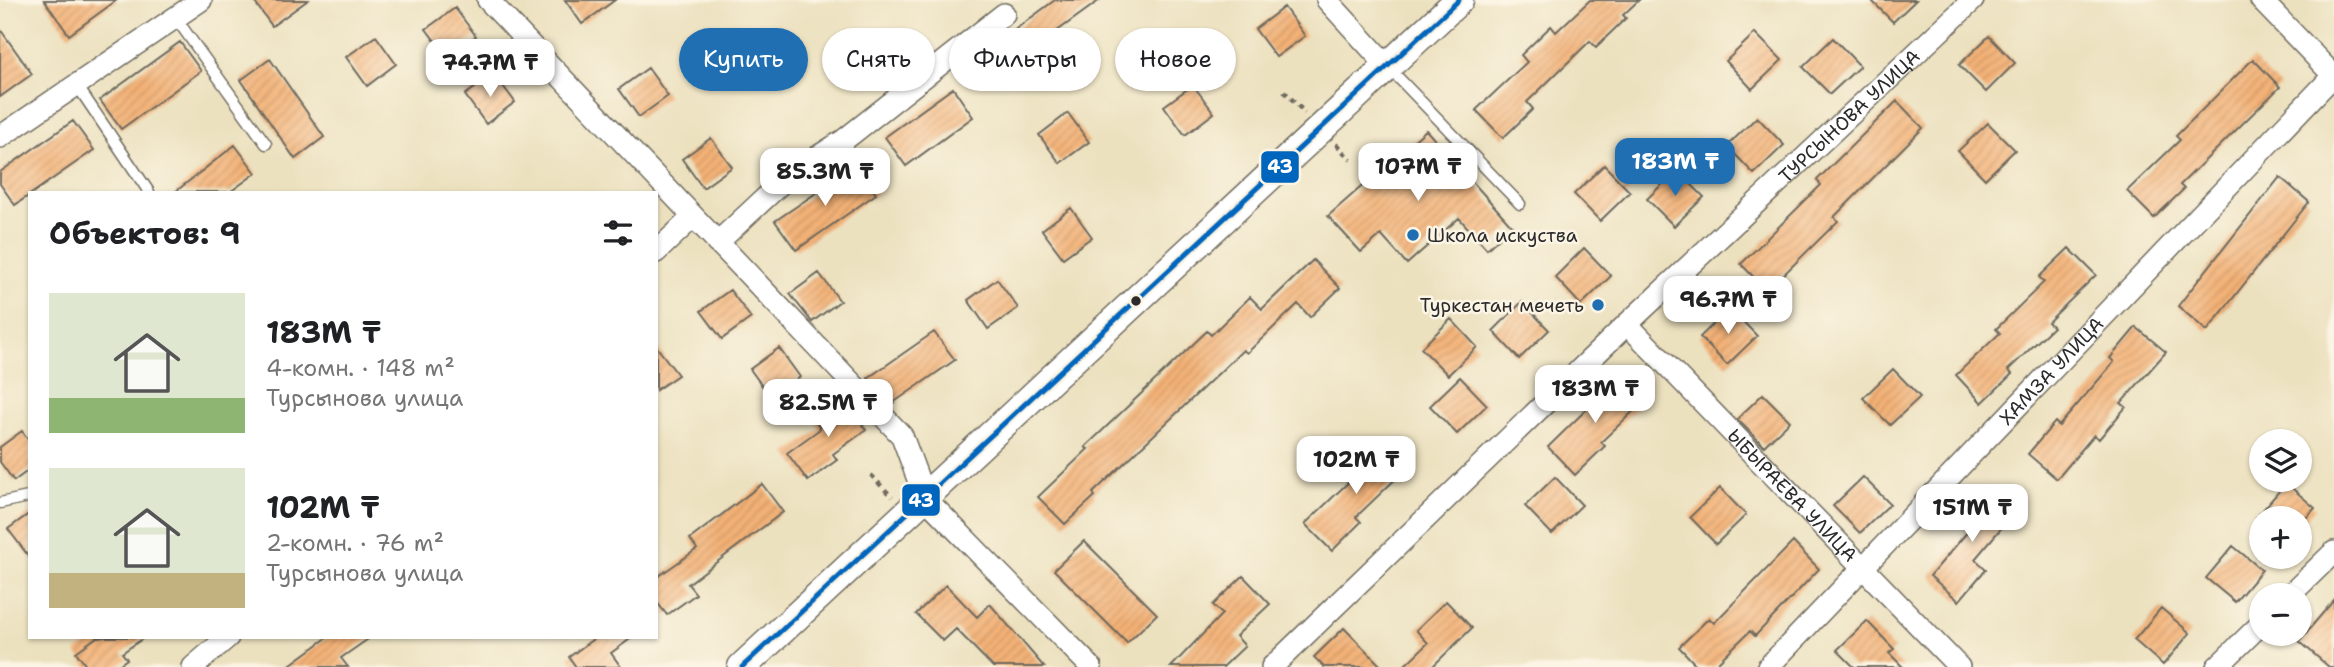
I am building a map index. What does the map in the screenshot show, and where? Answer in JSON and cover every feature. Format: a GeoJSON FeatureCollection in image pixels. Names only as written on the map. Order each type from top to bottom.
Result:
{"type":"FeatureCollection","features":[{"type":"Feature","properties":{"kind":"street"},"geometry":{"type":"LineString","coordinates":[[0,137],[201,0]]}},
{"type":"Feature","properties":{"kind":"street"},"geometry":{"type":"LineString","coordinates":[[488,0],[902,436],[925,498],[1091,667]]}},
{"type":"Feature","properties":{"kind":"street"},"geometry":{"type":"LineString","coordinates":[[1327,0],[1388,67]]}},
{"type":"Feature","properties":{"kind":"street"},"geometry":{"type":"LineString","coordinates":[[742,667],[1459,0]]}},
{"type":"Feature","properties":{"kind":"street","name":"ТУРСЫНОВА УЛИЦА"},"geometry":{"type":"LineString","coordinates":[[1272,667],[1628,324],[1973,0]]}},
{"type":"Feature","properties":{"kind":"street"},"geometry":{"type":"LineString","coordinates":[[2261,0],[2334,75]]}},
{"type":"Feature","properties":{"kind":"street"},"geometry":{"type":"LineString","coordinates":[[717,243],[792,173],[844,140],[1004,14]]}},
{"type":"Feature","properties":{"kind":"street","name":"ХАМЗА УЛИЦА"},"geometry":{"type":"LineString","coordinates":[[1768,667],[2334,75]]}},
{"type":"Feature","properties":{"kind":"street"},"geometry":{"type":"LineString","coordinates":[[658,250],[692,217]]}},
{"type":"Feature","properties":{"kind":"street","name":"ЫБЫРАЕВА УЛИЦА"},"geometry":{"type":"LineString","coordinates":[[1628,324],[1959,667]]}},
{"type":"Feature","properties":{"kind":"street"},"geometry":{"type":"LineString","coordinates":[[2302,583],[2334,552]]}},
{"type":"Feature","properties":{"kind":"street"},"geometry":{"type":"LineString","coordinates":[[2217,667],[2249,636]]}},
{"type":"Feature","properties":{"kind":"street"},"geometry":{"type":"LineString","coordinates":[[193,667],[226,639]]}},
{"type":"Feature","properties":{"kind":"lane"},"geometry":{"type":"LineString","coordinates":[[175,18],[266,144]]}},
{"type":"Feature","properties":{"kind":"lane"},"geometry":{"type":"LineString","coordinates":[[1388,67],[1520,204]]}},
{"type":"Feature","properties":{"kind":"lane"},"geometry":{"type":"LineString","coordinates":[[76,84],[148,191]]}},
{"type":"Feature","properties":{"kind":"lane"},"geometry":{"type":"LineString","coordinates":[[0,503],[28,497]]}},
{"type":"Feature","properties":{"kind":"building"},"geometry":{"type":"Polygon","coordinates":[[[44,0],[117,0],[69,35],[44,0]]]}},
{"type":"Feature","properties":{"kind":"building"},"geometry":{"type":"Polygon","coordinates":[[[253,0],[308,0],[272,26],[253,0]]]}},
{"type":"Feature","properties":{"kind":"building"},"geometry":{"type":"Polygon","coordinates":[[[565,0],[615,0],[582,24],[565,0]]]}},
{"type":"Feature","properties":{"kind":"building"},"geometry":{"type":"Polygon","coordinates":[[[1055,0],[1100,0],[1061,28],[1017,28],[1055,0]]]}},
{"type":"Feature","properties":{"kind":"building"},"geometry":{"type":"Polygon","coordinates":[[[1590,0],[1639,0],[1623,15],[1626,18],[1596,47],[1590,41],[1527,102],[1533,109],[1503,138],[1476,110],[1527,62],[1521,55],[1551,26],[1556,32],[1590,0]]]}},
{"type":"Feature","properties":{"kind":"building"},"geometry":{"type":"Polygon","coordinates":[[[1871,0],[1916,0],[1893,22],[1871,0]]]}},
{"type":"Feature","properties":{"kind":"building"},"geometry":{"type":"Polygon","coordinates":[[[1284,7],[1305,36],[1276,57],[1255,29],[1284,7]]]}},
{"type":"Feature","properties":{"kind":"building"},"geometry":{"type":"Polygon","coordinates":[[[455,8],[476,36],[447,57],[426,29],[455,8]]]}},
{"type":"Feature","properties":{"kind":"building"},"geometry":{"type":"Polygon","coordinates":[[[0,29],[32,74],[0,97],[0,29]]]}},
{"type":"Feature","properties":{"kind":"building"},"geometry":{"type":"Polygon","coordinates":[[[1755,33],[1782,60],[1752,89],[1726,61],[1755,33]]]}},
{"type":"Feature","properties":{"kind":"building"},"geometry":{"type":"Polygon","coordinates":[[[376,36],[396,64],[367,86],[346,57],[376,36]]]}},
{"type":"Feature","properties":{"kind":"building"},"geometry":{"type":"Polygon","coordinates":[[[1989,36],[2015,63],[1986,92],[1959,65],[1989,36]]]}},
{"type":"Feature","properties":{"kind":"building"},"geometry":{"type":"Polygon","coordinates":[[[1833,38],[1860,66],[1830,94],[1803,67],[1833,38]]]}},
{"type":"Feature","properties":{"kind":"building"},"geometry":{"type":"Polygon","coordinates":[[[180,42],[201,71],[121,129],[100,100],[180,42]]]}},
{"type":"Feature","properties":{"kind":"building"},"geometry":{"type":"Polygon","coordinates":[[[270,59],[324,137],[295,159],[241,80],[270,59]]]}},
{"type":"Feature","properties":{"kind":"building"},"geometry":{"type":"Polygon","coordinates":[[[2253,59],[2280,87],[2180,185],[2184,189],[2154,218],[2127,191],[2180,140],[2176,136],[2253,59]]]}},
{"type":"Feature","properties":{"kind":"building"},"geometry":{"type":"Polygon","coordinates":[[[648,68],[668,96],[639,117],[619,89],[648,68]]]}},
{"type":"Feature","properties":{"kind":"building"},"geometry":{"type":"Polygon","coordinates":[[[494,74],[515,102],[486,124],[465,95],[494,74]]]}},
{"type":"Feature","properties":{"kind":"building"},"geometry":{"type":"Polygon","coordinates":[[[949,91],[955,91],[973,117],[906,166],[885,137],[949,91]]]}},
{"type":"Feature","properties":{"kind":"building"},"geometry":{"type":"Polygon","coordinates":[[[1185,91],[1198,91],[1214,113],[1185,135],[1164,106],[1185,91]]]}},
{"type":"Feature","properties":{"kind":"building"},"geometry":{"type":"Polygon","coordinates":[[[1897,101],[1923,128],[1834,217],[1838,221],[1767,291],[1741,264],[1821,185],[1817,180],[1897,101]]]}},
{"type":"Feature","properties":{"kind":"building"},"geometry":{"type":"Polygon","coordinates":[[[1068,113],[1089,142],[1060,163],[1039,135],[1068,113]]]}},
{"type":"Feature","properties":{"kind":"building"},"geometry":{"type":"Polygon","coordinates":[[[1757,117],[1784,145],[1754,174],[1727,146],[1757,117]]]}},
{"type":"Feature","properties":{"kind":"building"},"geometry":{"type":"Polygon","coordinates":[[[73,121],[94,150],[35,191],[28,191],[28,196],[15,205],[0,184],[0,172],[73,121]]]}},
{"type":"Feature","properties":{"kind":"building"},"geometry":{"type":"Polygon","coordinates":[[[1988,123],[2015,150],[1985,179],[1958,151],[1988,123]]]}},
{"type":"Feature","properties":{"kind":"building"},"geometry":{"type":"Polygon","coordinates":[[[1426,130],[1512,226],[1487,249],[1459,218],[1407,264],[1381,235],[1361,252],[1328,216],[1426,130]]]}},
{"type":"Feature","properties":{"kind":"building"},"geometry":{"type":"Polygon","coordinates":[[[711,138],[732,167],[703,188],[682,159],[711,138]]]}},
{"type":"Feature","properties":{"kind":"building"},"geometry":{"type":"Polygon","coordinates":[[[235,145],[256,173],[231,191],[176,191],[235,145]]]}},
{"type":"Feature","properties":{"kind":"building"},"geometry":{"type":"Polygon","coordinates":[[[1604,165],[1630,192],[1600,221],[1574,194],[1604,165]]]}},
{"type":"Feature","properties":{"kind":"building"},"geometry":{"type":"Polygon","coordinates":[[[856,166],[876,194],[796,250],[775,221],[856,166]]]}},
{"type":"Feature","properties":{"kind":"building"},"geometry":{"type":"Polygon","coordinates":[[[1677,170],[1704,197],[1674,226],[1647,199],[1677,170]]]}},
{"type":"Feature","properties":{"kind":"building"},"geometry":{"type":"Polygon","coordinates":[[[2280,177],[2309,202],[2207,331],[2178,306],[2280,177]]]}},
{"type":"Feature","properties":{"kind":"building"},"geometry":{"type":"Polygon","coordinates":[[[1071,208],[1092,237],[1063,258],[1042,230],[1071,208]]]}},
{"type":"Feature","properties":{"kind":"building"},"geometry":{"type":"Polygon","coordinates":[[[1584,248],[1611,276],[1581,305],[1555,277],[1584,248]]]}},
{"type":"Feature","properties":{"kind":"building"},"geometry":{"type":"Polygon","coordinates":[[[2069,248],[2096,275],[2048,322],[2053,327],[2008,370],[2012,374],[1982,403],[1956,375],[2000,333],[1996,329],[2044,282],[2039,277],[2069,248]]]}},
{"type":"Feature","properties":{"kind":"building"},"geometry":{"type":"Polygon","coordinates":[[[1313,260],[1340,288],[1310,317],[1298,304],[1247,353],[1243,350],[1093,493],[1095,496],[1065,524],[1038,497],[1088,449],[1085,447],[1207,331],[1211,335],[1250,297],[1262,309],[1313,260]]]}},
{"type":"Feature","properties":{"kind":"building"},"geometry":{"type":"Polygon","coordinates":[[[819,273],[840,301],[812,322],[790,294],[819,273]]]}},
{"type":"Feature","properties":{"kind":"building"},"geometry":{"type":"Polygon","coordinates":[[[997,279],[1018,308],[988,329],[968,300],[997,279]]]}},
{"type":"Feature","properties":{"kind":"building"},"geometry":{"type":"Polygon","coordinates":[[[730,290],[751,318],[722,339],[701,311],[730,290]]]}},
{"type":"Feature","properties":{"kind":"building"},"geometry":{"type":"Polygon","coordinates":[[[1522,302],[1549,330],[1519,359],[1493,331],[1522,302]]]}},
{"type":"Feature","properties":{"kind":"building"},"geometry":{"type":"Polygon","coordinates":[[[1730,308],[1757,336],[1727,365],[1700,337],[1730,308]]]}},
{"type":"Feature","properties":{"kind":"building"},"geometry":{"type":"Polygon","coordinates":[[[1451,319],[1477,347],[1448,375],[1421,348],[1451,319]]]}},
{"type":"Feature","properties":{"kind":"building"},"geometry":{"type":"Polygon","coordinates":[[[2136,327],[2166,352],[2121,403],[2126,407],[2099,439],[2094,435],[2057,479],[2028,454],[2055,422],[2059,426],[2114,362],[2110,358],[2136,327]]]}},
{"type":"Feature","properties":{"kind":"building"},"geometry":{"type":"Polygon","coordinates":[[[934,332],[955,360],[890,405],[868,378],[934,332]]]}},
{"type":"Feature","properties":{"kind":"building"},"geometry":{"type":"Polygon","coordinates":[[[779,348],[800,377],[771,398],[750,369],[779,348]]]}},
{"type":"Feature","properties":{"kind":"building"},"geometry":{"type":"Polygon","coordinates":[[[658,349],[678,375],[658,389],[658,349]]]}},
{"type":"Feature","properties":{"kind":"building"},"geometry":{"type":"Polygon","coordinates":[[[1893,369],[1920,397],[1890,425],[1863,398],[1893,369]]]}},
{"type":"Feature","properties":{"kind":"building"},"geometry":{"type":"Polygon","coordinates":[[[1616,375],[1643,402],[1601,442],[1605,446],[1575,475],[1548,447],[1589,407],[1586,404],[1616,375]]]}},
{"type":"Feature","properties":{"kind":"building"},"geometry":{"type":"Polygon","coordinates":[[[1460,377],[1487,405],[1457,434],[1430,406],[1460,377]]]}},
{"type":"Feature","properties":{"kind":"building"},"geometry":{"type":"Polygon","coordinates":[[[1763,394],[1790,421],[1764,446],[1737,419],[1763,394]]]}},
{"type":"Feature","properties":{"kind":"building"},"geometry":{"type":"Polygon","coordinates":[[[848,399],[869,420],[862,425],[866,430],[833,454],[837,460],[808,481],[787,453],[820,429],[816,422],[848,399]]]}},
{"type":"Feature","properties":{"kind":"building"},"geometry":{"type":"Polygon","coordinates":[[[22,431],[28,439],[28,470],[14,481],[0,462],[0,447],[22,431]]]}},
{"type":"Feature","properties":{"kind":"building"},"geometry":{"type":"Polygon","coordinates":[[[1379,441],[1406,469],[1356,517],[1361,522],[1332,551],[1305,524],[1355,476],[1350,470],[1379,441]]]}},
{"type":"Feature","properties":{"kind":"building"},"geometry":{"type":"Polygon","coordinates":[[[1555,477],[1582,505],[1552,534],[1525,506],[1555,477]]]}},
{"type":"Feature","properties":{"kind":"building"},"geometry":{"type":"Polygon","coordinates":[[[1863,477],[1890,504],[1860,533],[1833,506],[1863,477]]]}},
{"type":"Feature","properties":{"kind":"building"},"geometry":{"type":"Polygon","coordinates":[[[762,484],[783,512],[688,584],[696,594],[667,615],[658,604],[658,577],[697,549],[690,539],[762,484]]]}},
{"type":"Feature","properties":{"kind":"building"},"geometry":{"type":"Polygon","coordinates":[[[1720,488],[1746,515],[1716,544],[1690,517],[1720,488]]]}},
{"type":"Feature","properties":{"kind":"building"},"geometry":{"type":"Polygon","coordinates":[[[1985,488],[2014,513],[1975,559],[1986,569],[1959,601],[1930,576],[1969,530],[1958,520],[1985,488]]]}},
{"type":"Feature","properties":{"kind":"building"},"geometry":{"type":"Polygon","coordinates":[[[2278,492],[2296,492],[2315,508],[2312,511],[2312,506],[2266,506],[2278,492]]]}},
{"type":"Feature","properties":{"kind":"building"},"geometry":{"type":"Polygon","coordinates":[[[28,514],[28,555],[8,529],[28,514]]]}},
{"type":"Feature","properties":{"kind":"building"},"geometry":{"type":"Polygon","coordinates":[[[1084,541],[1157,614],[1127,643],[1054,570],[1084,541]]]}},
{"type":"Feature","properties":{"kind":"building"},"geometry":{"type":"Polygon","coordinates":[[[1793,542],[1819,569],[1755,636],[1750,631],[1713,667],[1698,667],[1679,647],[1709,618],[1714,623],[1793,542]]]}},
{"type":"Feature","properties":{"kind":"building"},"geometry":{"type":"Polygon","coordinates":[[[2233,546],[2249,559],[2249,569],[2262,570],[2235,602],[2206,578],[2233,546]]]}},
{"type":"Feature","properties":{"kind":"building"},"geometry":{"type":"Polygon","coordinates":[[[1243,576],[1270,604],[1236,636],[1245,646],[1223,667],[1171,667],[1222,614],[1213,605],[1243,576]]]}},
{"type":"Feature","properties":{"kind":"building"},"geometry":{"type":"Polygon","coordinates":[[[946,585],[977,617],[990,604],[1044,667],[993,667],[956,629],[943,641],[916,614],[946,585]]]}},
{"type":"Feature","properties":{"kind":"building"},"geometry":{"type":"Polygon","coordinates":[[[2334,600],[2334,667],[2329,667],[2305,646],[2312,646],[2312,626],[2334,600]]]}},
{"type":"Feature","properties":{"kind":"building"},"geometry":{"type":"Polygon","coordinates":[[[1446,601],[1472,628],[1432,667],[1403,667],[1428,643],[1416,630],[1446,601]]]}},
{"type":"Feature","properties":{"kind":"building"},"geometry":{"type":"Polygon","coordinates":[[[2161,608],[2190,633],[2163,665],[2134,640],[2161,608]]]}},
{"type":"Feature","properties":{"kind":"building"},"geometry":{"type":"Polygon","coordinates":[[[1867,621],[1894,649],[1889,653],[1903,667],[1854,667],[1837,650],[1867,621]]]}},
{"type":"Feature","properties":{"kind":"building"},"geometry":{"type":"Polygon","coordinates":[[[1344,628],[1382,667],[1324,667],[1314,657],[1344,628]]]}},
{"type":"Feature","properties":{"kind":"building"},"geometry":{"type":"Polygon","coordinates":[[[94,639],[142,639],[122,653],[127,659],[116,667],[87,667],[76,652],[94,639]]]}},
{"type":"Feature","properties":{"kind":"building"},"geometry":{"type":"Polygon","coordinates":[[[325,639],[368,639],[341,658],[348,667],[287,667],[325,639]]]}},
{"type":"Feature","properties":{"kind":"building"},"geometry":{"type":"Polygon","coordinates":[[[593,639],[630,639],[611,653],[621,667],[576,667],[569,657],[593,639]]]}},
{"type":"Feature","properties":{"kind":"transit line","name":"43"},"geometry":{"type":"LineString","coordinates":[[742,667],[1459,0]]}},
{"type":"Feature","properties":{"kind":"place","name":"Школа искуства"},"geometry":{"type":"Point","coordinates":[1413,235]}},
{"type":"Feature","properties":{"kind":"place","name":"Туркестан мечеть"},"geometry":{"type":"Point","coordinates":[1598,305]}}]}
